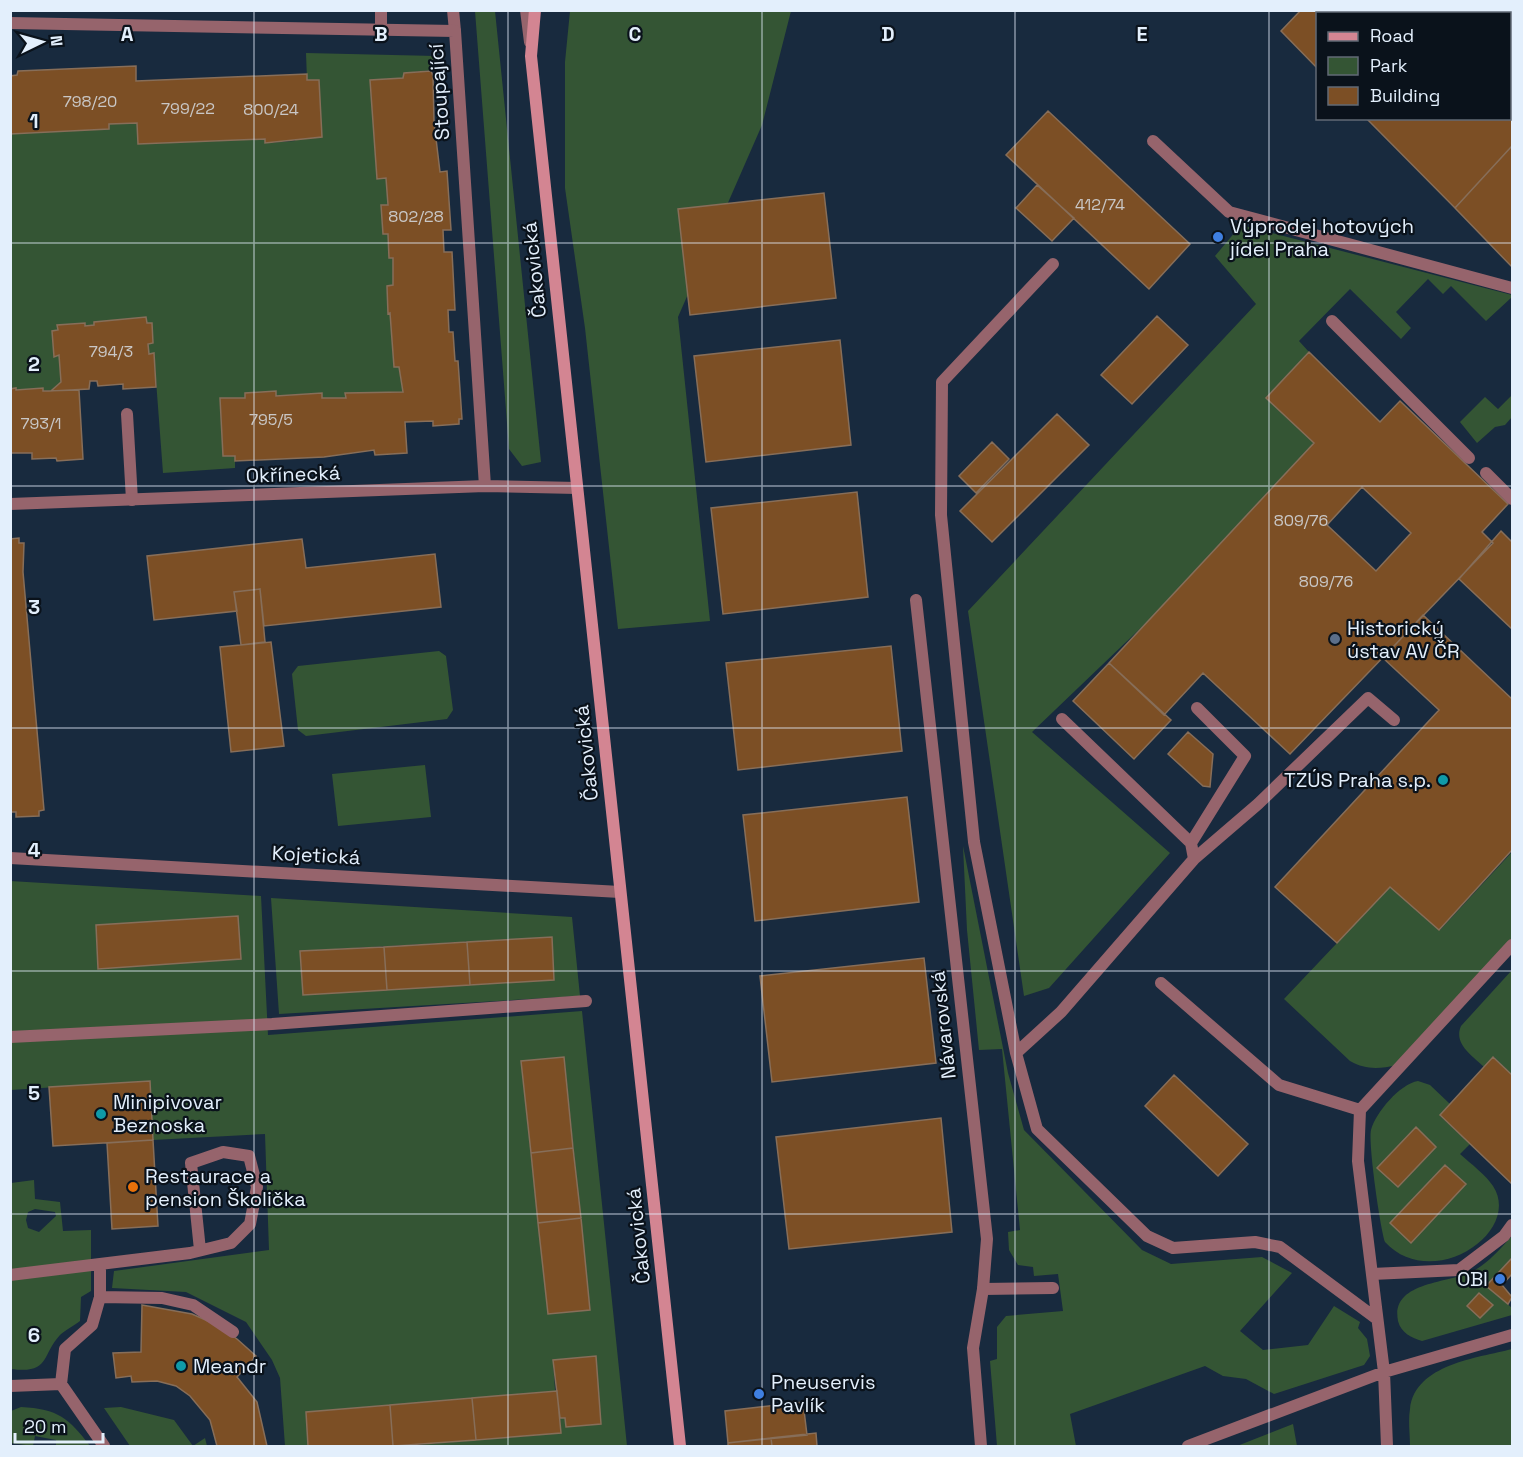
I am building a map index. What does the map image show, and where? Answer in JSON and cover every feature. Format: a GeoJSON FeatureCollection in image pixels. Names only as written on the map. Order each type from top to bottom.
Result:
{"type":"FeatureCollection","features":[{"type":"Feature","properties":{"kind":"main road","name":"Čakovická"},"geometry":{"type":"LineString","coordinates":[[535,10],[531,56],[680,1446]]}},
{"type":"Feature","properties":{"kind":"street"},"geometry":{"type":"LineString","coordinates":[[381,10],[381,31]]}},
{"type":"Feature","properties":{"kind":"street"},"geometry":{"type":"LineString","coordinates":[[453,10],[455,31]]}},
{"type":"Feature","properties":{"kind":"street","name":"Čakovická"},"geometry":{"type":"LineString","coordinates":[[526,10],[531,56]]}},
{"type":"Feature","properties":{"kind":"street","name":"Stoupající"},"geometry":{"type":"LineString","coordinates":[[10,23],[455,31],[485,486]]}},
{"type":"Feature","properties":{"kind":"street"},"geometry":{"type":"LineString","coordinates":[[1153,141],[1229,212],[1512,288]]}},
{"type":"Feature","properties":{"kind":"street"},"geometry":{"type":"LineString","coordinates":[[1053,264],[942,382],[940,515],[974,842],[1016,1053],[1037,1129],[1147,1236],[1173,1248],[1255,1242],[1280,1247],[1377,1319]]}},
{"type":"Feature","properties":{"kind":"street"},"geometry":{"type":"LineString","coordinates":[[1332,321],[1469,458]]}},
{"type":"Feature","properties":{"kind":"street"},"geometry":{"type":"LineString","coordinates":[[127,414],[132,500]]}},
{"type":"Feature","properties":{"kind":"street"},"geometry":{"type":"LineString","coordinates":[[1486,474],[1512,499]]}},
{"type":"Feature","properties":{"kind":"street","name":"Okřínecká"},"geometry":{"type":"LineString","coordinates":[[10,504],[485,486],[577,488]]}},
{"type":"Feature","properties":{"kind":"street","name":"Návarovská"},"geometry":{"type":"LineString","coordinates":[[916,600],[987,1239],[983,1289],[973,1348],[981,1446]]}},
{"type":"Feature","properties":{"kind":"street"},"geometry":{"type":"LineString","coordinates":[[1016,1053],[1061,1012],[1194,859],[1258,804],[1368,698],[1394,720]]}},
{"type":"Feature","properties":{"kind":"street"},"geometry":{"type":"LineString","coordinates":[[1191,843],[1245,756],[1197,708]]}},
{"type":"Feature","properties":{"kind":"street"},"geometry":{"type":"LineString","coordinates":[[1062,719],[1191,843],[1194,859]]}},
{"type":"Feature","properties":{"kind":"street","name":"Kojetická"},"geometry":{"type":"LineString","coordinates":[[10,858],[620,892]]}},
{"type":"Feature","properties":{"kind":"street"},"geometry":{"type":"LineString","coordinates":[[1387,1446],[1384,1372],[1358,1161],[1360,1110],[1512,945]]}},
{"type":"Feature","properties":{"kind":"street"},"geometry":{"type":"LineString","coordinates":[[1161,982],[1279,1085],[1360,1110]]}},
{"type":"Feature","properties":{"kind":"street"},"geometry":{"type":"LineString","coordinates":[[10,1037],[272,1024],[586,1001]]}},
{"type":"Feature","properties":{"kind":"street"},"geometry":{"type":"LineString","coordinates":[[10,1275],[200,1250],[231,1243],[250,1224],[257,1187],[249,1155],[223,1152],[191,1163],[200,1250]]}},
{"type":"Feature","properties":{"kind":"street"},"geometry":{"type":"LineString","coordinates":[[1372,1274],[1459,1270],[1504,1236],[1512,1225]]}},
{"type":"Feature","properties":{"kind":"street"},"geometry":{"type":"LineString","coordinates":[[100,1264],[100,1297],[92,1325],[66,1349],[61,1384],[104,1446]]}},
{"type":"Feature","properties":{"kind":"street"},"geometry":{"type":"LineString","coordinates":[[983,1289],[1053,1288]]}},
{"type":"Feature","properties":{"kind":"street"},"geometry":{"type":"LineString","coordinates":[[100,1297],[162,1298],[193,1305],[233,1332]]}},
{"type":"Feature","properties":{"kind":"street"},"geometry":{"type":"LineString","coordinates":[[1188,1446],[1384,1372],[1512,1335]]}},
{"type":"Feature","properties":{"kind":"street"},"geometry":{"type":"LineString","coordinates":[[10,1386],[61,1384]]}},
{"type":"Feature","properties":{"kind":"green space"},"geometry":{"type":"Polygon","coordinates":[[[475,11],[495,11],[541,462],[522,466],[509,449],[475,11]]]}},
{"type":"Feature","properties":{"kind":"green space"},"geometry":{"type":"Polygon","coordinates":[[[570,11],[791,11],[762,125],[678,317],[710,621],[618,629],[585,328],[565,188],[565,62],[570,11]]]}},
{"type":"Feature","properties":{"kind":"green space"},"geometry":{"type":"Polygon","coordinates":[[[306,53],[436,56],[442,69],[404,73],[403,78],[370,80],[377,178],[386,178],[388,205],[381,206],[383,233],[388,234],[389,258],[393,258],[393,285],[387,286],[388,313],[390,313],[394,367],[399,367],[403,392],[346,393],[346,398],[322,398],[321,393],[276,396],[276,392],[245,393],[245,398],[220,398],[223,456],[235,456],[235,468],[163,473],[154,354],[149,354],[148,344],[153,343],[152,323],[147,323],[146,318],[94,322],[94,325],[85,326],[85,323],[58,325],[58,330],[52,332],[54,357],[59,355],[61,382],[51,391],[11,389],[11,134],[108,129],[109,124],[137,123],[139,144],[265,139],[266,143],[295,141],[319,80],[307,80],[306,53]]]}},
{"type":"Feature","properties":{"kind":"green space"},"geometry":{"type":"Polygon","coordinates":[[[1241,225],[1512,295],[1512,297],[1486,321],[1451,286],[1443,294],[1428,279],[1396,312],[1411,328],[1401,339],[1350,289],[1299,341],[1309,352],[1266,398],[1314,443],[1148,621],[1032,732],[1170,853],[1049,988],[1024,996],[968,611],[1256,304],[1215,256],[1241,225]]]}},
{"type":"Feature","properties":{"kind":"green space"},"geometry":{"type":"Polygon","coordinates":[[[1512,395],[1512,417],[1505,425],[1495,427],[1477,443],[1460,422],[1485,397],[1498,409],[1512,395]]]}},
{"type":"Feature","properties":{"kind":"green space"},"geometry":{"type":"Polygon","coordinates":[[[439,651],[446,656],[453,710],[447,719],[306,736],[298,730],[292,674],[298,666],[439,651]]]}},
{"type":"Feature","properties":{"kind":"green space"},"geometry":{"type":"Polygon","coordinates":[[[425,765],[431,817],[338,826],[332,774],[425,765]]]}},
{"type":"Feature","properties":{"kind":"green space"},"geometry":{"type":"Polygon","coordinates":[[[963,846],[1008,1073],[1024,1130],[1142,1250],[1171,1264],[1262,1257],[1292,1273],[1240,1331],[1263,1350],[1308,1345],[1334,1306],[1360,1322],[1358,1328],[1367,1339],[1370,1356],[1364,1365],[1274,1394],[1246,1379],[1223,1376],[1205,1366],[1070,1414],[1076,1446],[997,1446],[990,1361],[997,1359],[997,1327],[1006,1316],[1063,1311],[1058,1274],[1034,1276],[1033,1267],[1018,1265],[1009,1250],[1008,1232],[1020,1230],[1002,1049],[979,1050],[967,930],[963,846]]]}},
{"type":"Feature","properties":{"kind":"green space"},"geometry":{"type":"Polygon","coordinates":[[[1512,852],[1512,944],[1397,1065],[1373,1068],[1350,1061],[1284,999],[1390,887],[1440,930],[1512,852]]]}},
{"type":"Feature","properties":{"kind":"green space"},"geometry":{"type":"Polygon","coordinates":[[[10,881],[261,896],[268,1035],[582,1011],[627,1446],[404,1446],[561,1433],[560,1418],[565,1418],[566,1427],[601,1424],[595,1356],[553,1360],[555,1390],[557,1391],[306,1412],[308,1446],[285,1446],[280,1378],[272,1360],[246,1322],[186,1292],[112,1288],[114,1271],[269,1250],[265,1134],[153,1140],[149,1081],[11,1090],[10,881]],[[238,916],[96,926],[98,968],[238,916]],[[564,1057],[521,1061],[548,1314],[590,1309],[564,1057]]]}},
{"type":"Feature","properties":{"kind":"green space"},"geometry":{"type":"Polygon","coordinates":[[[271,898],[572,917],[580,996],[279,1014],[271,898]],[[552,937],[300,951],[303,994],[552,937]]]}},
{"type":"Feature","properties":{"kind":"green space"},"geometry":{"type":"Polygon","coordinates":[[[1512,970],[1512,1075],[1494,1057],[1484,1067],[1465,1049],[1459,1032],[1461,1026],[1512,970]]]}},
{"type":"Feature","properties":{"kind":"green space"},"geometry":{"type":"Polygon","coordinates":[[[1418,1081],[1430,1085],[1450,1104],[1440,1116],[1470,1144],[1460,1154],[1490,1182],[1499,1204],[1495,1221],[1484,1237],[1468,1250],[1448,1259],[1426,1261],[1404,1256],[1385,1242],[1383,1233],[1373,1167],[1371,1130],[1378,1115],[1390,1100],[1411,1083],[1418,1081]],[[1415,1128],[1378,1168],[1398,1187],[1436,1147],[1415,1128]],[[1446,1165],[1390,1223],[1411,1242],[1465,1184],[1446,1165]]]}},
{"type":"Feature","properties":{"kind":"green space"},"geometry":{"type":"Polygon","coordinates":[[[34,1180],[35,1199],[60,1202],[63,1231],[91,1230],[91,1291],[81,1297],[80,1321],[60,1335],[39,1366],[24,1370],[11,1369],[11,1183],[34,1180]],[[35,1209],[28,1212],[26,1220],[28,1228],[39,1232],[56,1216],[55,1212],[35,1209]]]}},
{"type":"Feature","properties":{"kind":"green space"},"geometry":{"type":"Polygon","coordinates":[[[1512,1236],[1512,1257],[1487,1286],[1512,1308],[1512,1315],[1422,1341],[1404,1332],[1398,1321],[1398,1308],[1403,1298],[1425,1285],[1465,1275],[1475,1270],[1490,1259],[1512,1236]]]}},
{"type":"Feature","properties":{"kind":"green space"},"geometry":{"type":"Polygon","coordinates":[[[1512,1349],[1512,1446],[1410,1446],[1410,1409],[1414,1394],[1423,1382],[1436,1373],[1466,1360],[1512,1349]]]}},
{"type":"Feature","properties":{"kind":"green space"},"geometry":{"type":"Polygon","coordinates":[[[21,1407],[44,1410],[62,1417],[76,1428],[90,1446],[56,1446],[56,1440],[35,1436],[33,1446],[11,1443],[11,1411],[21,1407]]]}},
{"type":"Feature","properties":{"kind":"green space"},"geometry":{"type":"Polygon","coordinates":[[[121,1407],[174,1420],[193,1446],[130,1446],[104,1408],[121,1407]]]}},
{"type":"Feature","properties":{"kind":"green space"},"geometry":{"type":"Polygon","coordinates":[[[1293,1424],[1297,1446],[1237,1446],[1293,1424]]]}},
{"type":"Feature","properties":{"kind":"green space"},"geometry":{"type":"Polygon","coordinates":[[[205,1438],[207,1446],[193,1446],[205,1438]]]}},
{"type":"Feature","properties":{"kind":"building"},"geometry":{"type":"Polygon","coordinates":[[[1301,10],[1418,10],[1416,12],[1316,12],[1316,67],[1281,31],[1301,10]]]}},
{"type":"Feature","properties":{"kind":"building"},"geometry":{"type":"Polygon","coordinates":[[[1418,10],[1482,10],[1484,12],[1416,12],[1418,10]]]}},
{"type":"Feature","properties":{"kind":"building"},"geometry":{"type":"Polygon","coordinates":[[[1511,40],[1512,146],[1455,208],[1368,120],[1511,120],[1511,40]]]}},
{"type":"Feature","properties":{"kind":"building"},"geometry":{"type":"Polygon","coordinates":[[[136,66],[136,81],[307,74],[307,80],[319,80],[322,137],[265,143],[265,139],[138,144],[137,123],[109,124],[109,129],[10,134],[10,76],[17,75],[18,71],[136,66]]]}},
{"type":"Feature","properties":{"kind":"building"},"geometry":{"type":"Polygon","coordinates":[[[431,71],[440,172],[447,171],[451,230],[443,230],[444,252],[452,252],[455,310],[448,310],[449,332],[453,332],[455,361],[458,361],[462,419],[459,419],[459,424],[433,426],[433,421],[405,422],[407,453],[375,455],[374,450],[324,457],[235,461],[235,456],[223,456],[220,398],[245,398],[245,393],[276,391],[276,396],[322,393],[322,398],[346,398],[345,393],[403,392],[399,367],[394,367],[390,313],[388,314],[387,286],[393,285],[393,258],[389,258],[388,234],[383,234],[381,205],[388,205],[386,178],[377,179],[370,80],[403,78],[404,73],[431,71]]]}},
{"type":"Feature","properties":{"kind":"building"},"geometry":{"type":"Polygon","coordinates":[[[1048,111],[1190,244],[1149,289],[1006,155],[1048,111]]]}},
{"type":"Feature","properties":{"kind":"building"},"geometry":{"type":"Polygon","coordinates":[[[1512,146],[1512,267],[1455,208],[1512,146]]]}},
{"type":"Feature","properties":{"kind":"building"},"geometry":{"type":"Polygon","coordinates":[[[1037,185],[1074,218],[1052,241],[1016,208],[1037,185]]]}},
{"type":"Feature","properties":{"kind":"building"},"geometry":{"type":"Polygon","coordinates":[[[824,193],[836,298],[690,315],[678,209],[824,193]]]}},
{"type":"Feature","properties":{"kind":"building"},"geometry":{"type":"Polygon","coordinates":[[[1157,316],[1188,345],[1132,404],[1101,375],[1157,316]]]}},
{"type":"Feature","properties":{"kind":"building"},"geometry":{"type":"Polygon","coordinates":[[[146,317],[147,323],[152,323],[153,343],[148,344],[149,354],[154,353],[156,387],[123,389],[123,384],[98,386],[97,381],[90,381],[89,389],[51,391],[61,382],[59,355],[54,357],[52,331],[58,330],[57,325],[85,323],[85,326],[94,325],[94,322],[146,317]]]}},
{"type":"Feature","properties":{"kind":"building"},"geometry":{"type":"Polygon","coordinates":[[[840,340],[851,445],[706,462],[694,356],[840,340]]]}},
{"type":"Feature","properties":{"kind":"building"},"geometry":{"type":"Polygon","coordinates":[[[1309,352],[1380,422],[1400,401],[1508,504],[1482,532],[1493,543],[1290,754],[1203,673],[1164,715],[1109,663],[1314,443],[1266,398],[1309,352]],[[1362,487],[1327,525],[1376,571],[1411,533],[1362,487]]]}},
{"type":"Feature","properties":{"kind":"building"},"geometry":{"type":"Polygon","coordinates":[[[16,388],[16,390],[43,388],[43,391],[79,390],[83,459],[57,461],[56,458],[32,459],[32,453],[10,453],[10,389],[16,388]]]}},
{"type":"Feature","properties":{"kind":"building"},"geometry":{"type":"Polygon","coordinates":[[[1057,414],[1089,445],[992,542],[960,511],[1057,414]]]}},
{"type":"Feature","properties":{"kind":"building"},"geometry":{"type":"Polygon","coordinates":[[[992,442],[1009,459],[976,493],[959,476],[992,442]]]}},
{"type":"Feature","properties":{"kind":"building"},"geometry":{"type":"Polygon","coordinates":[[[857,492],[868,597],[723,614],[711,508],[857,492]]]}},
{"type":"Feature","properties":{"kind":"building"},"geometry":{"type":"Polygon","coordinates":[[[1501,531],[1512,542],[1512,629],[1459,579],[1501,531]]]}},
{"type":"Feature","properties":{"kind":"building"},"geometry":{"type":"Polygon","coordinates":[[[19,538],[19,543],[24,543],[23,572],[44,810],[39,811],[39,816],[16,817],[16,812],[10,812],[10,539],[19,538]]]}},
{"type":"Feature","properties":{"kind":"building"},"geometry":{"type":"Polygon","coordinates":[[[302,539],[306,568],[435,554],[441,607],[264,626],[260,589],[234,592],[237,611],[154,620],[147,556],[302,539]]]}},
{"type":"Feature","properties":{"kind":"building"},"geometry":{"type":"Polygon","coordinates":[[[260,589],[265,642],[241,645],[234,592],[260,589]]]}},
{"type":"Feature","properties":{"kind":"building","name":"TZÚS Praha s.p."},"geometry":{"type":"Polygon","coordinates":[[[1423,615],[1512,699],[1512,850],[1439,930],[1390,887],[1337,943],[1275,887],[1439,710],[1383,658],[1423,615]]]}},
{"type":"Feature","properties":{"kind":"building"},"geometry":{"type":"Polygon","coordinates":[[[271,642],[284,746],[231,752],[220,647],[271,642]]]}},
{"type":"Feature","properties":{"kind":"building"},"geometry":{"type":"Polygon","coordinates":[[[891,646],[902,751],[738,770],[726,663],[891,646]]]}},
{"type":"Feature","properties":{"kind":"building"},"geometry":{"type":"Polygon","coordinates":[[[1109,663],[1171,720],[1134,759],[1073,701],[1109,663]]]}},
{"type":"Feature","properties":{"kind":"building"},"geometry":{"type":"Polygon","coordinates":[[[1188,732],[1213,754],[1210,787],[1203,786],[1168,754],[1188,732]]]}},
{"type":"Feature","properties":{"kind":"building"},"geometry":{"type":"Polygon","coordinates":[[[907,797],[919,902],[755,921],[743,815],[907,797]]]}},
{"type":"Feature","properties":{"kind":"building"},"geometry":{"type":"Polygon","coordinates":[[[238,916],[241,959],[98,969],[96,925],[238,916]]]}},
{"type":"Feature","properties":{"kind":"building"},"geometry":{"type":"Polygon","coordinates":[[[552,937],[554,980],[470,985],[467,942],[552,937]]]}},
{"type":"Feature","properties":{"kind":"building"},"geometry":{"type":"Polygon","coordinates":[[[467,942],[470,985],[387,990],[384,947],[467,942]]]}},
{"type":"Feature","properties":{"kind":"building"},"geometry":{"type":"Polygon","coordinates":[[[384,947],[387,990],[303,995],[300,951],[384,947]]]}},
{"type":"Feature","properties":{"kind":"building"},"geometry":{"type":"Polygon","coordinates":[[[924,958],[936,1063],[772,1082],[760,976],[924,958]]]}},
{"type":"Feature","properties":{"kind":"building"},"geometry":{"type":"Polygon","coordinates":[[[564,1057],[573,1148],[531,1153],[521,1061],[564,1057]]]}},
{"type":"Feature","properties":{"kind":"building"},"geometry":{"type":"Polygon","coordinates":[[[1493,1057],[1512,1075],[1512,1184],[1440,1115],[1493,1057]]]}},
{"type":"Feature","properties":{"kind":"building"},"geometry":{"type":"Polygon","coordinates":[[[1174,1075],[1248,1144],[1218,1176],[1145,1106],[1174,1075]]]}},
{"type":"Feature","properties":{"kind":"building","name":"Minipivovar Beznoska"},"geometry":{"type":"Polygon","coordinates":[[[150,1081],[153,1140],[53,1146],[49,1087],[150,1081]]]}},
{"type":"Feature","properties":{"kind":"building"},"geometry":{"type":"Polygon","coordinates":[[[941,1118],[952,1232],[789,1249],[776,1137],[941,1118]]]}},
{"type":"Feature","properties":{"kind":"building"},"geometry":{"type":"Polygon","coordinates":[[[1416,1127],[1436,1147],[1398,1187],[1377,1168],[1416,1127]]]}},
{"type":"Feature","properties":{"kind":"building","name":"Restaurace a pension Školička"},"geometry":{"type":"Polygon","coordinates":[[[153,1140],[158,1226],[112,1229],[107,1143],[153,1140]]]}},
{"type":"Feature","properties":{"kind":"building"},"geometry":{"type":"Polygon","coordinates":[[[573,1148],[581,1218],[538,1223],[531,1153],[573,1148]]]}},
{"type":"Feature","properties":{"kind":"building"},"geometry":{"type":"Polygon","coordinates":[[[1445,1165],[1466,1184],[1411,1243],[1390,1223],[1445,1165]]]}},
{"type":"Feature","properties":{"kind":"building"},"geometry":{"type":"Polygon","coordinates":[[[581,1218],[590,1310],[548,1314],[538,1223],[581,1218]]]}},
{"type":"Feature","properties":{"kind":"building","name":"OBI"},"geometry":{"type":"Polygon","coordinates":[[[1512,1258],[1512,1274],[1502,1285],[1512,1297],[1508,1304],[1486,1286],[1512,1258]]]}},
{"type":"Feature","properties":{"kind":"building"},"geometry":{"type":"Polygon","coordinates":[[[1479,1293],[1493,1305],[1480,1318],[1467,1306],[1479,1293]]]}},
{"type":"Feature","properties":{"kind":"building","name":"Meandr"},"geometry":{"type":"Polygon","coordinates":[[[142,1305],[192,1314],[217,1325],[256,1356],[237,1377],[257,1402],[267,1446],[217,1446],[210,1420],[190,1396],[176,1386],[157,1381],[132,1382],[131,1376],[116,1378],[113,1353],[141,1352],[142,1305]]]}},
{"type":"Feature","properties":{"kind":"building"},"geometry":{"type":"Polygon","coordinates":[[[596,1356],[601,1424],[566,1427],[565,1418],[560,1418],[553,1360],[596,1356]]]}},
{"type":"Feature","properties":{"kind":"building"},"geometry":{"type":"Polygon","coordinates":[[[557,1391],[561,1433],[476,1440],[472,1398],[557,1391]]]}},
{"type":"Feature","properties":{"kind":"building"},"geometry":{"type":"Polygon","coordinates":[[[472,1398],[476,1440],[393,1446],[390,1405],[472,1398]]]}},
{"type":"Feature","properties":{"kind":"building"},"geometry":{"type":"Polygon","coordinates":[[[803,1402],[807,1435],[728,1443],[725,1411],[803,1402]]]}},
{"type":"Feature","properties":{"kind":"building"},"geometry":{"type":"Polygon","coordinates":[[[390,1405],[393,1446],[308,1446],[306,1412],[390,1405]]]}},
{"type":"Feature","properties":{"kind":"building"},"geometry":{"type":"Polygon","coordinates":[[[816,1433],[817,1446],[772,1446],[771,1438],[816,1433]]]}},
{"type":"Feature","properties":{"kind":"building"},"geometry":{"type":"Polygon","coordinates":[[[771,1438],[772,1446],[728,1446],[728,1443],[771,1438]]]}},
{"type":"Feature","properties":{"kind":"place","name":"Výprodej hotových jídel Praha"},"geometry":{"type":"Point","coordinates":[1218,237]}},
{"type":"Feature","properties":{"kind":"place","name":"Historický ústav AV ČR"},"geometry":{"type":"Point","coordinates":[1335,639]}},
{"type":"Feature","properties":{"kind":"place","name":"TZÚS Praha s.p."},"geometry":{"type":"Point","coordinates":[1443,780]}},
{"type":"Feature","properties":{"kind":"place","name":"Minipivovar Beznoska"},"geometry":{"type":"Point","coordinates":[101,1114]}},
{"type":"Feature","properties":{"kind":"place","name":"Restaurace a pension Školička"},"geometry":{"type":"Point","coordinates":[133,1187]}},
{"type":"Feature","properties":{"kind":"place","name":"OBI"},"geometry":{"type":"Point","coordinates":[1500,1279]}},
{"type":"Feature","properties":{"kind":"place","name":"Meandr"},"geometry":{"type":"Point","coordinates":[181,1366]}},
{"type":"Feature","properties":{"kind":"place","name":"Pneuservis Pavlík"},"geometry":{"type":"Point","coordinates":[759,1394]}}]}
